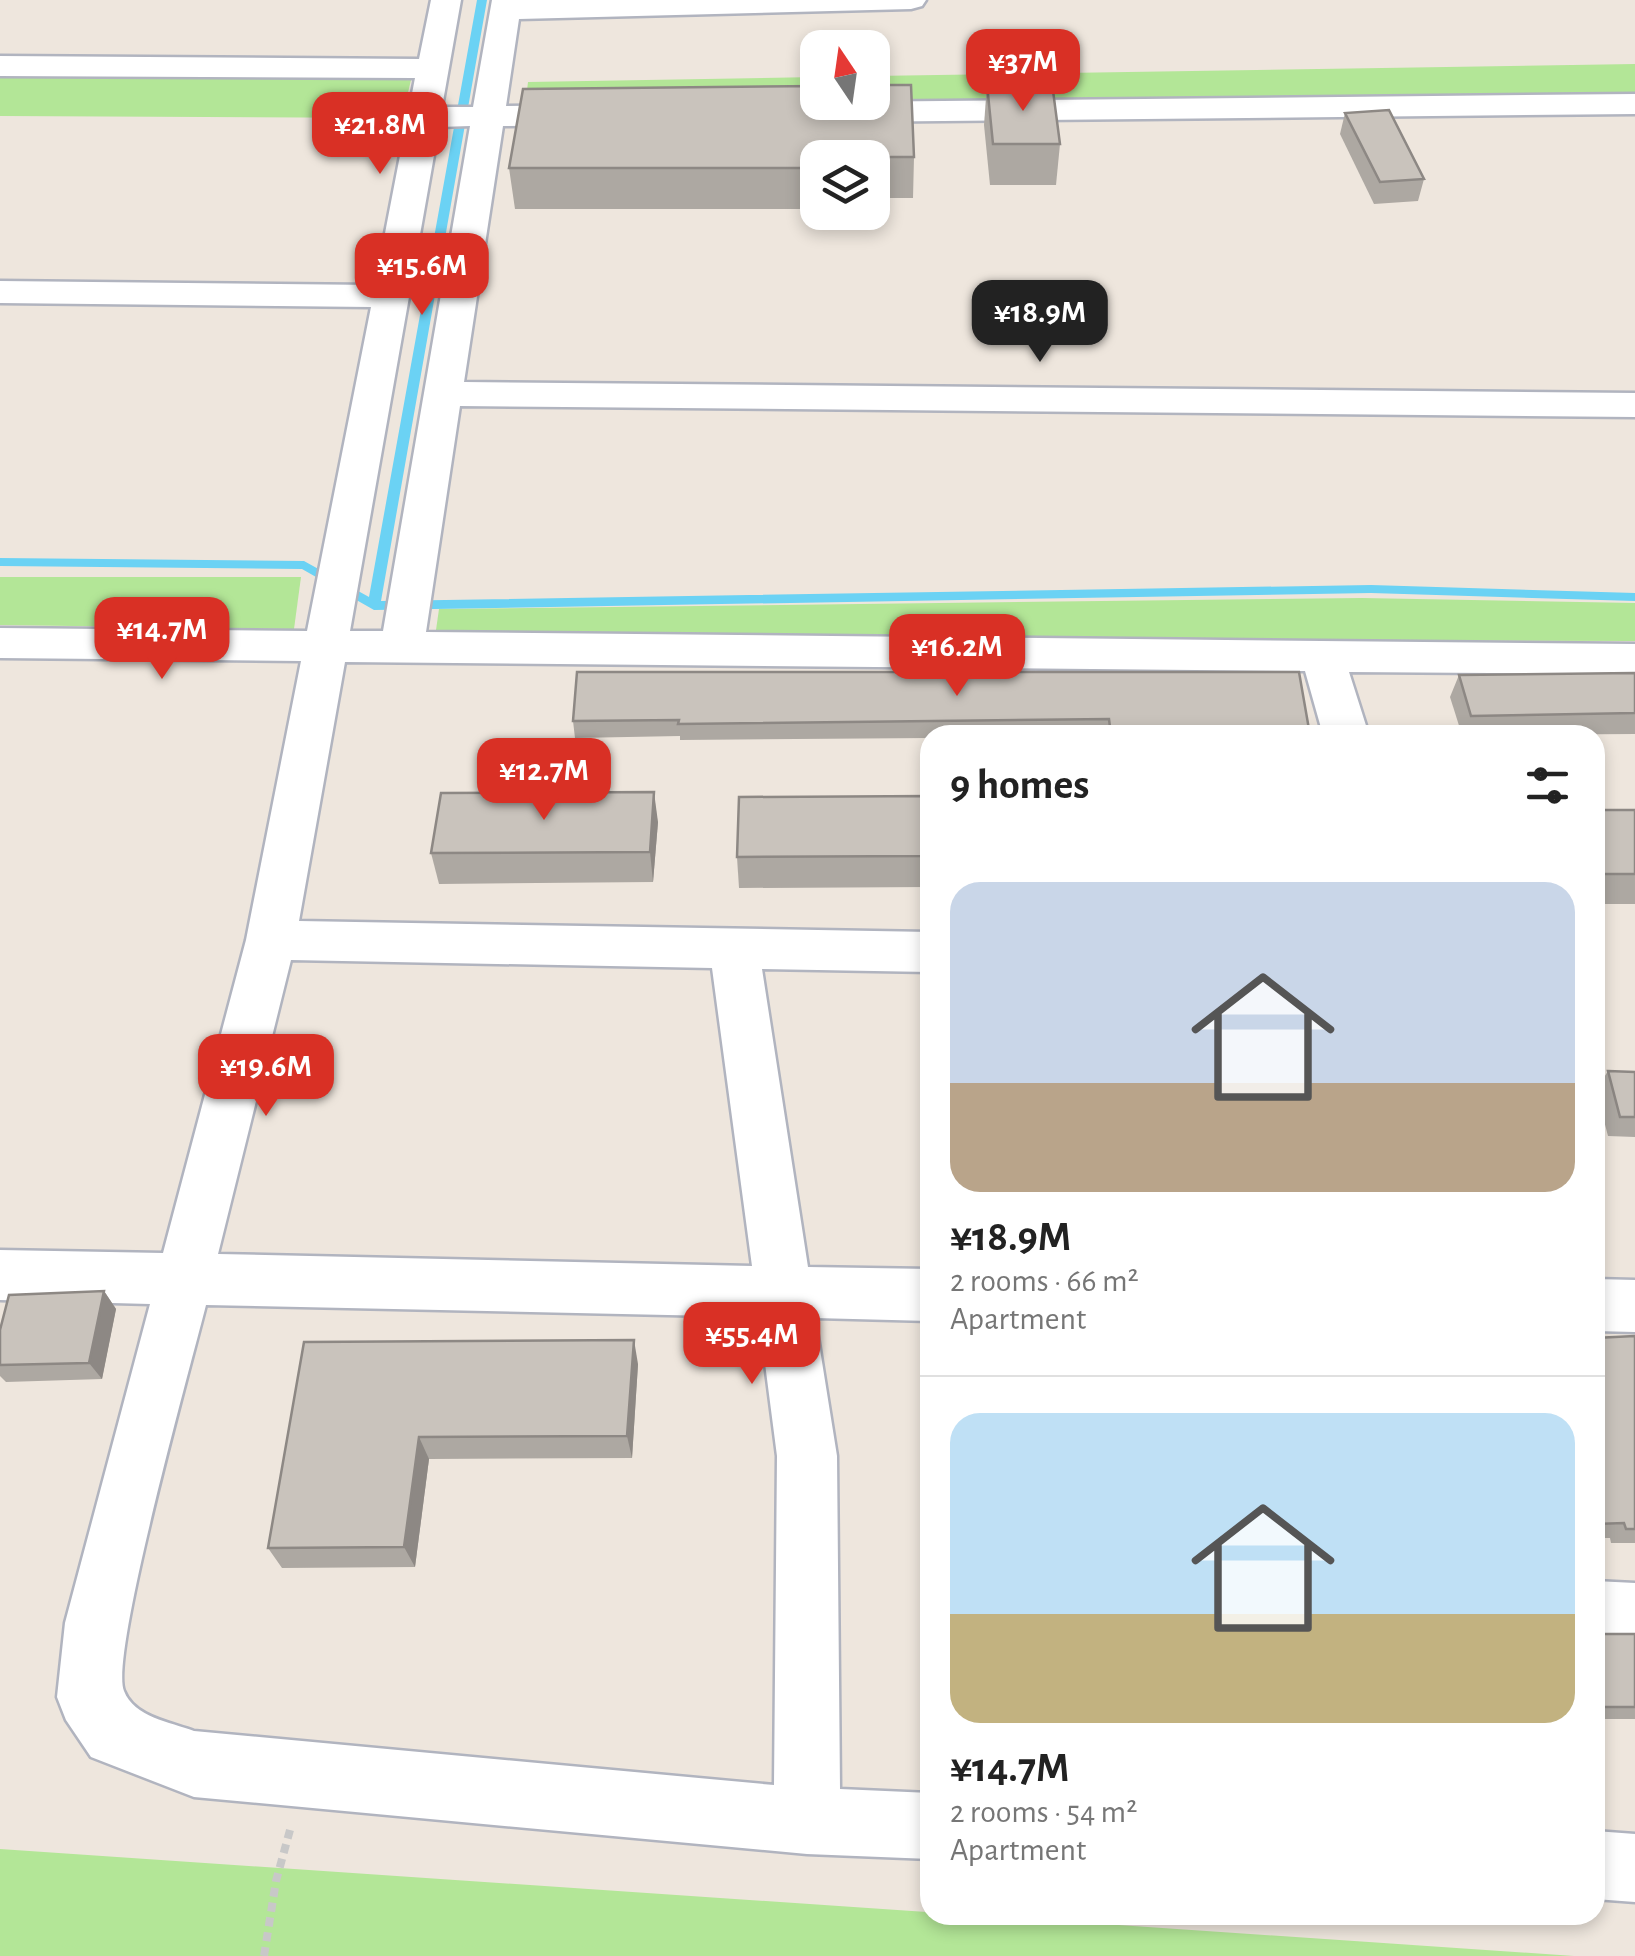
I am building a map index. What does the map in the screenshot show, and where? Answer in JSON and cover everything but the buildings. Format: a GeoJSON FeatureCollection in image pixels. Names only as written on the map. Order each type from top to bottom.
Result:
{"type":"FeatureCollection","features":[{"type":"Feature","properties":{"kind":"street"},"geometry":{"type":"LineString","coordinates":[[446,0],[271,940],[96,1623],[90,1697],[114,1734],[194,1764],[806,1821],[920,1826]]}},
{"type":"Feature","properties":{"kind":"street"},"geometry":{"type":"LineString","coordinates":[[402,648],[506,5],[911,0]]}},
{"type":"Feature","properties":{"kind":"street"},"geometry":{"type":"LineString","coordinates":[[0,66],[432,70]]}},
{"type":"Feature","properties":{"kind":"street"},"geometry":{"type":"LineString","coordinates":[[890,112],[1635,104]]}},
{"type":"Feature","properties":{"kind":"street"},"geometry":{"type":"LineString","coordinates":[[423,117],[627,114]]}},
{"type":"Feature","properties":{"kind":"street"},"geometry":{"type":"LineString","coordinates":[[0,292],[391,296]]}},
{"type":"Feature","properties":{"kind":"street"},"geometry":{"type":"LineString","coordinates":[[444,394],[1635,405]]}},
{"type":"Feature","properties":{"kind":"street"},"geometry":{"type":"LineString","coordinates":[[0,644],[1635,658]]}},
{"type":"Feature","properties":{"kind":"street"},"geometry":{"type":"LineString","coordinates":[[1323,656],[1343,725]]}},
{"type":"Feature","properties":{"kind":"street"},"geometry":{"type":"LineString","coordinates":[[271,940],[920,952]]}},
{"type":"Feature","properties":{"kind":"street"},"geometry":{"type":"LineString","coordinates":[[734,950],[806,1456],[806,1821]]}},
{"type":"Feature","properties":{"kind":"street"},"geometry":{"type":"LineString","coordinates":[[0,1274],[920,1295]]}},
{"type":"Feature","properties":{"kind":"street"},"geometry":{"type":"LineString","coordinates":[[1605,1305],[1635,1306]]}},
{"type":"Feature","properties":{"kind":"street"},"geometry":{"type":"LineString","coordinates":[[1605,1612],[1635,1614]]}},
{"type":"Feature","properties":{"kind":"street"},"geometry":{"type":"LineString","coordinates":[[1605,1865],[1635,1868]]}},
{"type":"Feature","properties":{"kind":"path"},"geometry":{"type":"LineString","coordinates":[[264,1956],[276,1881],[277,1771]]}},
{"type":"Feature","properties":{"kind":"green space"},"geometry":{"type":"Polygon","coordinates":[[[1635,64],[1635,97],[890,104],[890,76],[1635,64]]]}},
{"type":"Feature","properties":{"kind":"green space"},"geometry":{"type":"Polygon","coordinates":[[[0,77],[411,80],[402,118],[0,116],[0,77]]]}},
{"type":"Feature","properties":{"kind":"green space"},"geometry":{"type":"Polygon","coordinates":[[[800,77],[800,105],[525,107],[528,82],[800,77]]]}},
{"type":"Feature","properties":{"kind":"green space"},"geometry":{"type":"Polygon","coordinates":[[[0,577],[301,577],[294,629],[0,625],[0,577]]]}},
{"type":"Feature","properties":{"kind":"green space"},"geometry":{"type":"Polygon","coordinates":[[[1362,598],[1635,603],[1635,641],[435,637],[439,609],[1362,598]]]}},
{"type":"Feature","properties":{"kind":"green space"},"geometry":{"type":"Polygon","coordinates":[[[0,1849],[920,1912],[920,1925],[1118,1925],[1574,1956],[0,1956],[0,1849]]]}},
{"type":"Feature","properties":{"kind":"waterway"},"geometry":{"type":"LineString","coordinates":[[374,606],[482,0]]}},
{"type":"Feature","properties":{"kind":"waterway"},"geometry":{"type":"LineString","coordinates":[[0,562],[304,565],[374,606]]}},
{"type":"Feature","properties":{"kind":"waterway"},"geometry":{"type":"LineString","coordinates":[[374,606],[1371,589],[1635,597]]}}]}
